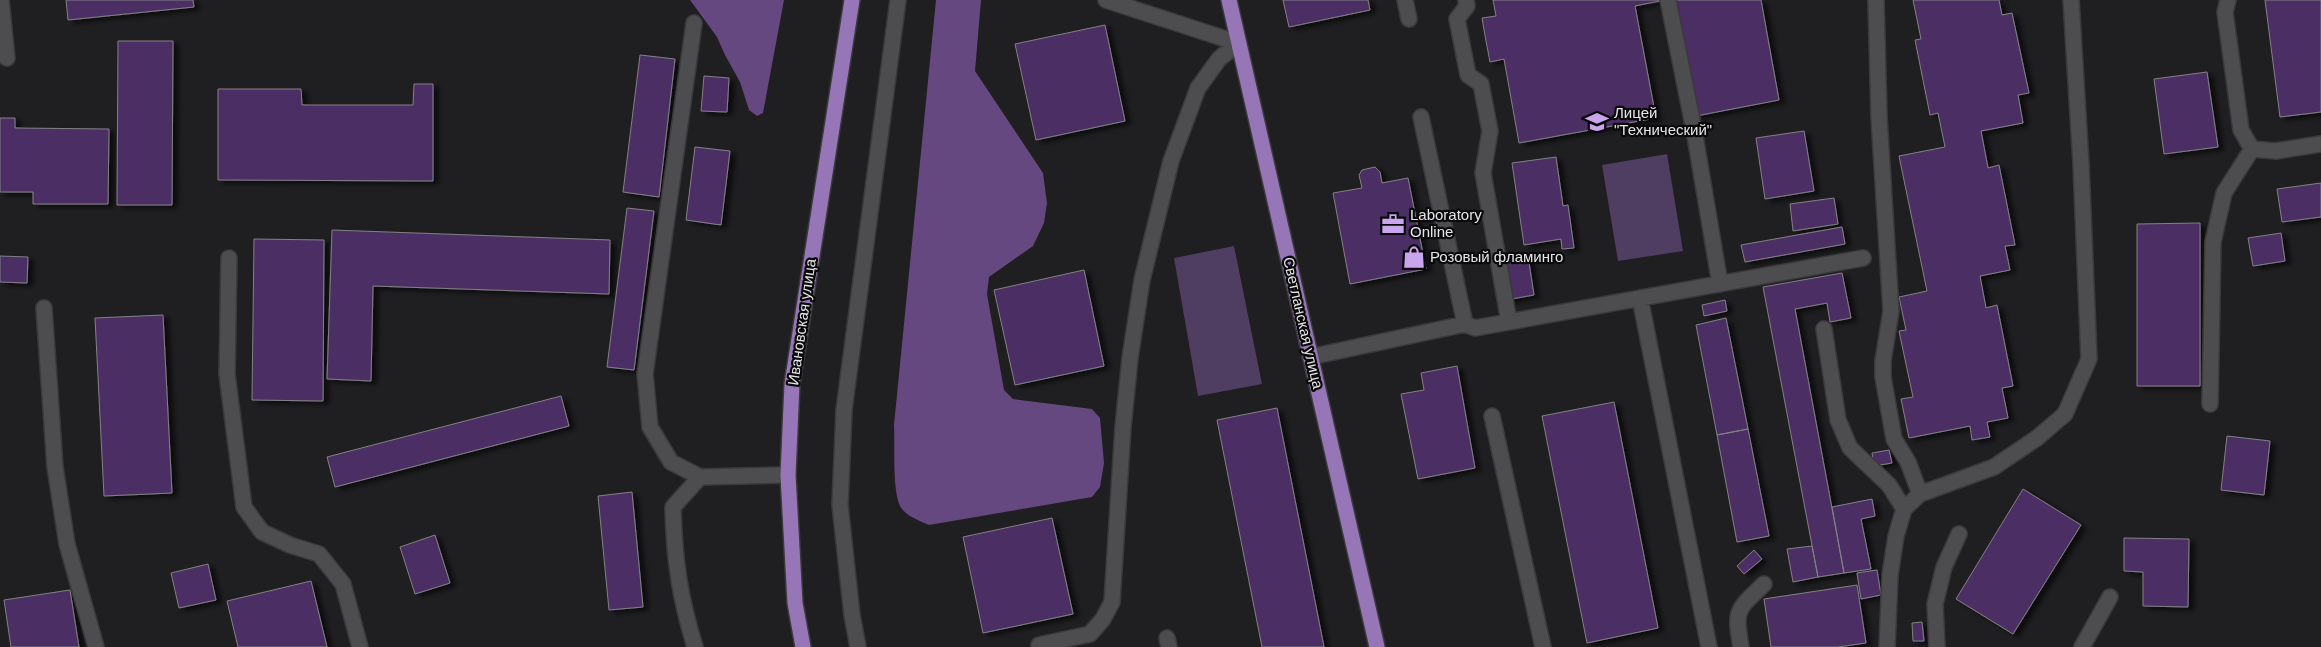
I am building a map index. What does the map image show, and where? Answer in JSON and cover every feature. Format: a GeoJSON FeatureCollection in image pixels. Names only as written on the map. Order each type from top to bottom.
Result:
{"type":"FeatureCollection","features":[{"type":"Feature","properties":{"kind":"main road","name":"Ивановская улица"},"geometry":{"type":"LineString","coordinates":[[803,647],[795,603],[788,475],[792,384],[852,0]]}},
{"type":"Feature","properties":{"kind":"main road","name":"Светланская улица"},"geometry":{"type":"LineString","coordinates":[[1228,0],[1377,647]]}},
{"type":"Feature","properties":{"kind":"street"},"geometry":{"type":"LineString","coordinates":[[1,0],[7,58]]}},
{"type":"Feature","properties":{"kind":"street"},"geometry":{"type":"LineString","coordinates":[[888,0],[895,17]]}},
{"type":"Feature","properties":{"kind":"street"},"geometry":{"type":"LineString","coordinates":[[858,647],[852,615],[840,505],[844,410],[898,0]]}},
{"type":"Feature","properties":{"kind":"street"},"geometry":{"type":"LineString","coordinates":[[1106,0],[1238,43]]}},
{"type":"Feature","properties":{"kind":"street"},"geometry":{"type":"LineString","coordinates":[[1405,0],[1409,19]]}},
{"type":"Feature","properties":{"kind":"street"},"geometry":{"type":"LineString","coordinates":[[1466,0],[1467,6],[1457,19],[1468,75],[1481,84],[1490,132],[1483,173],[1508,322]]}},
{"type":"Feature","properties":{"kind":"street"},"geometry":{"type":"LineString","coordinates":[[1668,0],[1694,130],[1720,284]]}},
{"type":"Feature","properties":{"kind":"street"},"geometry":{"type":"LineString","coordinates":[[1876,0],[1879,117],[1891,311],[1883,361],[1883,377],[1894,439],[1908,462],[1920,494]]}},
{"type":"Feature","properties":{"kind":"street"},"geometry":{"type":"LineString","coordinates":[[1887,647],[1890,575],[1896,536],[1904,508],[1920,494],[1994,467],[2036,438],[2065,414],[2089,359],[2082,174],[2071,0]]}},
{"type":"Feature","properties":{"kind":"street"},"geometry":{"type":"LineString","coordinates":[[2228,0],[2225,12],[2241,130],[2252,149]]}},
{"type":"Feature","properties":{"kind":"street"},"geometry":{"type":"LineString","coordinates":[[694,23],[645,374],[650,427],[671,462],[700,477],[788,475]]}},
{"type":"Feature","properties":{"kind":"street"},"geometry":{"type":"LineString","coordinates":[[1039,645],[1090,634],[1103,619],[1112,602],[1123,427],[1130,358],[1142,280],[1171,161],[1198,88],[1219,59],[1238,43]]}},
{"type":"Feature","properties":{"kind":"street"},"geometry":{"type":"LineString","coordinates":[[1421,117],[1465,324]]}},
{"type":"Feature","properties":{"kind":"street"},"geometry":{"type":"LineString","coordinates":[[2252,149],[2276,151],[2321,144]]}},
{"type":"Feature","properties":{"kind":"street"},"geometry":{"type":"LineString","coordinates":[[2210,404],[2213,242],[2224,193],[2252,149]]}},
{"type":"Feature","properties":{"kind":"street"},"geometry":{"type":"LineString","coordinates":[[229,258],[227,374],[244,507],[262,532],[290,545],[319,554],[344,584],[360,647]]}},
{"type":"Feature","properties":{"kind":"street"},"geometry":{"type":"LineString","coordinates":[[1310,357],[1465,324],[1475,328],[1863,258]]}},
{"type":"Feature","properties":{"kind":"street"},"geometry":{"type":"LineString","coordinates":[[1640,298],[1709,647]]}},
{"type":"Feature","properties":{"kind":"street"},"geometry":{"type":"LineString","coordinates":[[44,308],[57,477],[67,544],[96,647]]}},
{"type":"Feature","properties":{"kind":"street"},"geometry":{"type":"LineString","coordinates":[[1824,329],[1838,420],[1850,448],[1889,485],[1904,508]]}},
{"type":"Feature","properties":{"kind":"street"},"geometry":{"type":"LineString","coordinates":[[1492,416],[1543,647]]}},
{"type":"Feature","properties":{"kind":"street"},"geometry":{"type":"LineString","coordinates":[[695,647],[682,605],[674,552],[673,507],[700,477]]}},
{"type":"Feature","properties":{"kind":"street"},"geometry":{"type":"LineString","coordinates":[[1937,647],[1935,604],[1944,567],[1959,534]]}},
{"type":"Feature","properties":{"kind":"street"},"geometry":{"type":"LineString","coordinates":[[1741,647],[1736,620],[1740,607],[1764,584]]}},
{"type":"Feature","properties":{"kind":"street"},"geometry":{"type":"LineString","coordinates":[[2082,647],[2110,597]]}},
{"type":"Feature","properties":{"kind":"shaded area"},"geometry":{"type":"Polygon","coordinates":[[[690,0],[784,0],[763,113],[757,116],[749,110],[740,82],[717,37],[690,0]]]}},
{"type":"Feature","properties":{"kind":"shaded area"},"geometry":{"type":"Polygon","coordinates":[[[936,0],[981,0],[975,71],[1043,173],[1047,203],[1044,223],[1033,246],[989,277],[987,294],[1004,390],[1013,399],[1092,409],[1100,418],[1104,463],[1100,487],[1092,497],[929,525],[902,510],[897,498],[894,425],[936,0]]]}},
{"type":"Feature","properties":{"kind":"shaded area"},"geometry":{"type":"Polygon","coordinates":[[[1667,154],[1683,251],[1618,261],[1602,165],[1667,154]]]}},
{"type":"Feature","properties":{"kind":"shaded area"},"geometry":{"type":"Polygon","coordinates":[[[1234,246],[1262,384],[1198,396],[1174,258],[1234,246]]]}},
{"type":"Feature","properties":{"kind":"building"},"geometry":{"type":"Polygon","coordinates":[[[66,0],[193,0],[194,7],[68,20],[66,0]]]}},
{"type":"Feature","properties":{"kind":"building"},"geometry":{"type":"Polygon","coordinates":[[[1283,0],[1368,0],[1370,10],[1289,27],[1283,0]]]}},
{"type":"Feature","properties":{"kind":"building"},"geometry":{"type":"Polygon","coordinates":[[[1493,0],[1665,0],[1635,6],[1656,118],[1519,143],[1504,59],[1490,62],[1486,41],[1482,18],[1496,16],[1493,0]]]}},
{"type":"Feature","properties":{"kind":"building"},"geometry":{"type":"Polygon","coordinates":[[[1674,0],[1761,0],[1779,100],[1696,116],[1674,0]]]}},
{"type":"Feature","properties":{"kind":"building"},"geometry":{"type":"Polygon","coordinates":[[[1913,0],[1999,0],[2002,15],[2012,13],[2029,93],[2018,95],[2023,123],[1981,131],[1988,168],[1999,165],[2015,245],[2005,246],[2010,270],[1980,276],[1986,308],[1997,305],[2013,386],[2002,388],[2008,418],[1987,422],[1990,437],[1972,440],[1970,426],[1909,438],[1901,399],[1913,397],[1899,331],[1906,330],[1899,297],[1927,291],[1899,156],[1945,147],[1938,113],[1930,115],[1915,40],[1921,39],[1913,0]]]}},
{"type":"Feature","properties":{"kind":"building"},"geometry":{"type":"Polygon","coordinates":[[[2265,0],[2321,0],[2321,112],[2280,117],[2265,0]]]}},
{"type":"Feature","properties":{"kind":"building"},"geometry":{"type":"Polygon","coordinates":[[[1105,25],[1125,121],[1036,140],[1015,44],[1105,25]]]}},
{"type":"Feature","properties":{"kind":"building"},"geometry":{"type":"Polygon","coordinates":[[[118,41],[173,41],[172,205],[117,205],[118,41]]]}},
{"type":"Feature","properties":{"kind":"building"},"geometry":{"type":"Polygon","coordinates":[[[640,55],[675,59],[659,197],[623,192],[640,55]]]}},
{"type":"Feature","properties":{"kind":"building"},"geometry":{"type":"Polygon","coordinates":[[[2207,72],[2218,147],[2164,154],[2154,79],[2207,72]]]}},
{"type":"Feature","properties":{"kind":"building"},"geometry":{"type":"Polygon","coordinates":[[[704,76],[729,78],[727,112],[701,111],[704,76]]]}},
{"type":"Feature","properties":{"kind":"building"},"geometry":{"type":"Polygon","coordinates":[[[414,84],[433,84],[433,181],[218,180],[218,89],[301,89],[302,105],[413,105],[414,84]]]}},
{"type":"Feature","properties":{"kind":"building"},"geometry":{"type":"Polygon","coordinates":[[[0,118],[15,118],[15,128],[109,129],[108,204],[33,204],[33,192],[0,192],[0,118]]]}},
{"type":"Feature","properties":{"kind":"building"},"geometry":{"type":"Polygon","coordinates":[[[1804,131],[1814,191],[1765,199],[1756,138],[1804,131]]]}},
{"type":"Feature","properties":{"kind":"building"},"geometry":{"type":"Polygon","coordinates":[[[695,147],[730,151],[721,225],[686,220],[695,147]]]}},
{"type":"Feature","properties":{"kind":"building"},"geometry":{"type":"Polygon","coordinates":[[[1556,157],[1563,206],[1568,205],[1574,248],[1562,249],[1561,239],[1524,245],[1512,163],[1556,157]]]}},
{"type":"Feature","properties":{"kind":"building"},"geometry":{"type":"Polygon","coordinates":[[[1375,167],[1380,172],[1382,183],[1408,178],[1426,269],[1350,284],[1333,193],[1362,188],[1359,175],[1362,170],[1375,167]]]}},
{"type":"Feature","properties":{"kind":"building"},"geometry":{"type":"Polygon","coordinates":[[[2321,183],[2321,217],[2282,222],[2277,189],[2321,183]]]}},
{"type":"Feature","properties":{"kind":"building"},"geometry":{"type":"Polygon","coordinates":[[[1834,198],[1838,224],[1793,231],[1790,204],[1834,198]]]}},
{"type":"Feature","properties":{"kind":"building"},"geometry":{"type":"Polygon","coordinates":[[[627,208],[654,211],[634,370],[607,367],[627,208]]]}},
{"type":"Feature","properties":{"kind":"building"},"geometry":{"type":"Polygon","coordinates":[[[2200,223],[2200,386],[2137,386],[2137,224],[2200,223]]]}},
{"type":"Feature","properties":{"kind":"building"},"geometry":{"type":"Polygon","coordinates":[[[1842,227],[1845,244],[1745,262],[1741,245],[1842,227]]]}},
{"type":"Feature","properties":{"kind":"building"},"geometry":{"type":"Polygon","coordinates":[[[332,230],[610,240],[609,294],[373,286],[371,381],[327,379],[332,230]]]}},
{"type":"Feature","properties":{"kind":"building"},"geometry":{"type":"Polygon","coordinates":[[[2281,233],[2285,261],[2253,266],[2248,238],[2281,233]]]}},
{"type":"Feature","properties":{"kind":"building"},"geometry":{"type":"Polygon","coordinates":[[[254,239],[324,240],[323,401],[252,400],[254,239]]]}},
{"type":"Feature","properties":{"kind":"building"},"geometry":{"type":"Polygon","coordinates":[[[0,256],[28,257],[27,283],[0,282],[0,256]]]}},
{"type":"Feature","properties":{"kind":"building"},"geometry":{"type":"Polygon","coordinates":[[[1528,256],[1534,295],[1506,300],[1500,260],[1528,256]]]}},
{"type":"Feature","properties":{"kind":"building"},"geometry":{"type":"Polygon","coordinates":[[[1084,270],[1104,366],[1015,385],[994,290],[1084,270]]]}},
{"type":"Feature","properties":{"kind":"building"},"geometry":{"type":"Polygon","coordinates":[[[1842,273],[1851,318],[1830,322],[1827,303],[1795,309],[1844,573],[1818,577],[1763,287],[1842,273]]]}},
{"type":"Feature","properties":{"kind":"building"},"geometry":{"type":"Polygon","coordinates":[[[1725,300],[1727,311],[1704,316],[1702,305],[1725,300]]]}},
{"type":"Feature","properties":{"kind":"building"},"geometry":{"type":"Polygon","coordinates":[[[163,315],[172,493],[104,496],[95,318],[163,315]]]}},
{"type":"Feature","properties":{"kind":"building"},"geometry":{"type":"Polygon","coordinates":[[[1726,318],[1748,429],[1717,435],[1696,325],[1726,318]]]}},
{"type":"Feature","properties":{"kind":"building"},"geometry":{"type":"Polygon","coordinates":[[[1457,366],[1475,468],[1418,479],[1401,394],[1424,390],[1421,373],[1457,366]]]}},
{"type":"Feature","properties":{"kind":"building"},"geometry":{"type":"Polygon","coordinates":[[[561,396],[569,426],[335,487],[327,457],[561,396]]]}},
{"type":"Feature","properties":{"kind":"building"},"geometry":{"type":"Polygon","coordinates":[[[1614,402],[1658,628],[1587,643],[1542,416],[1614,402]]]}},
{"type":"Feature","properties":{"kind":"building"},"geometry":{"type":"Polygon","coordinates":[[[1277,408],[1324,647],[1262,647],[1217,420],[1277,408]]]}},
{"type":"Feature","properties":{"kind":"building"},"geometry":{"type":"Polygon","coordinates":[[[1748,429],[1769,536],[1737,542],[1717,435],[1748,429]]]}},
{"type":"Feature","properties":{"kind":"building"},"geometry":{"type":"Polygon","coordinates":[[[2227,436],[2270,441],[2264,495],[2221,490],[2227,436]]]}},
{"type":"Feature","properties":{"kind":"building"},"geometry":{"type":"Polygon","coordinates":[[[1889,450],[1892,463],[1874,466],[1872,453],[1889,450]]]}},
{"type":"Feature","properties":{"kind":"building"},"geometry":{"type":"Polygon","coordinates":[[[2023,489],[2081,525],[2013,634],[1956,599],[2023,489]]]}},
{"type":"Feature","properties":{"kind":"building"},"geometry":{"type":"Polygon","coordinates":[[[632,492],[643,607],[609,610],[598,496],[632,492]]]}},
{"type":"Feature","properties":{"kind":"building"},"geometry":{"type":"Polygon","coordinates":[[[1872,499],[1875,516],[1861,519],[1871,569],[1844,573],[1832,507],[1872,499]]]}},
{"type":"Feature","properties":{"kind":"building"},"geometry":{"type":"Polygon","coordinates":[[[1052,518],[1073,614],[983,633],[963,537],[1052,518]]]}},
{"type":"Feature","properties":{"kind":"building"},"geometry":{"type":"Polygon","coordinates":[[[435,535],[450,583],[415,594],[400,547],[435,535]]]}},
{"type":"Feature","properties":{"kind":"building"},"geometry":{"type":"Polygon","coordinates":[[[2124,538],[2189,539],[2188,607],[2143,606],[2143,572],[2124,571],[2124,538]]]}},
{"type":"Feature","properties":{"kind":"building"},"geometry":{"type":"Polygon","coordinates":[[[1812,546],[1818,577],[1793,582],[1787,549],[1812,546]]]}},
{"type":"Feature","properties":{"kind":"building"},"geometry":{"type":"Polygon","coordinates":[[[1754,550],[1762,559],[1744,574],[1737,566],[1754,550]]]}},
{"type":"Feature","properties":{"kind":"building"},"geometry":{"type":"Polygon","coordinates":[[[208,564],[216,600],[179,608],[171,573],[208,564]]]}},
{"type":"Feature","properties":{"kind":"building"},"geometry":{"type":"Polygon","coordinates":[[[1877,570],[1881,595],[1861,599],[1857,573],[1877,570]]]}},
{"type":"Feature","properties":{"kind":"building"},"geometry":{"type":"Polygon","coordinates":[[[311,581],[327,647],[238,647],[227,601],[311,581]]]}},
{"type":"Feature","properties":{"kind":"building"},"geometry":{"type":"Polygon","coordinates":[[[1857,585],[1866,643],[1838,647],[1771,647],[1764,599],[1857,585]]]}},
{"type":"Feature","properties":{"kind":"building"},"geometry":{"type":"Polygon","coordinates":[[[70,590],[79,647],[11,647],[4,600],[70,590]]]}},
{"type":"Feature","properties":{"kind":"building"},"geometry":{"type":"Polygon","coordinates":[[[1922,622],[1924,641],[1913,641],[1912,623],[1922,622]]]}},
{"type":"Feature","properties":{"kind":"place","name":"Лицей \"Технический\""},"geometry":{"type":"Point","coordinates":[1597,122]}},
{"type":"Feature","properties":{"kind":"place","name":"Laboratory Online"},"geometry":{"type":"Point","coordinates":[1393,224]}},
{"type":"Feature","properties":{"kind":"place","name":"Розовый фламинго"},"geometry":{"type":"Point","coordinates":[1414,257]}}]}
